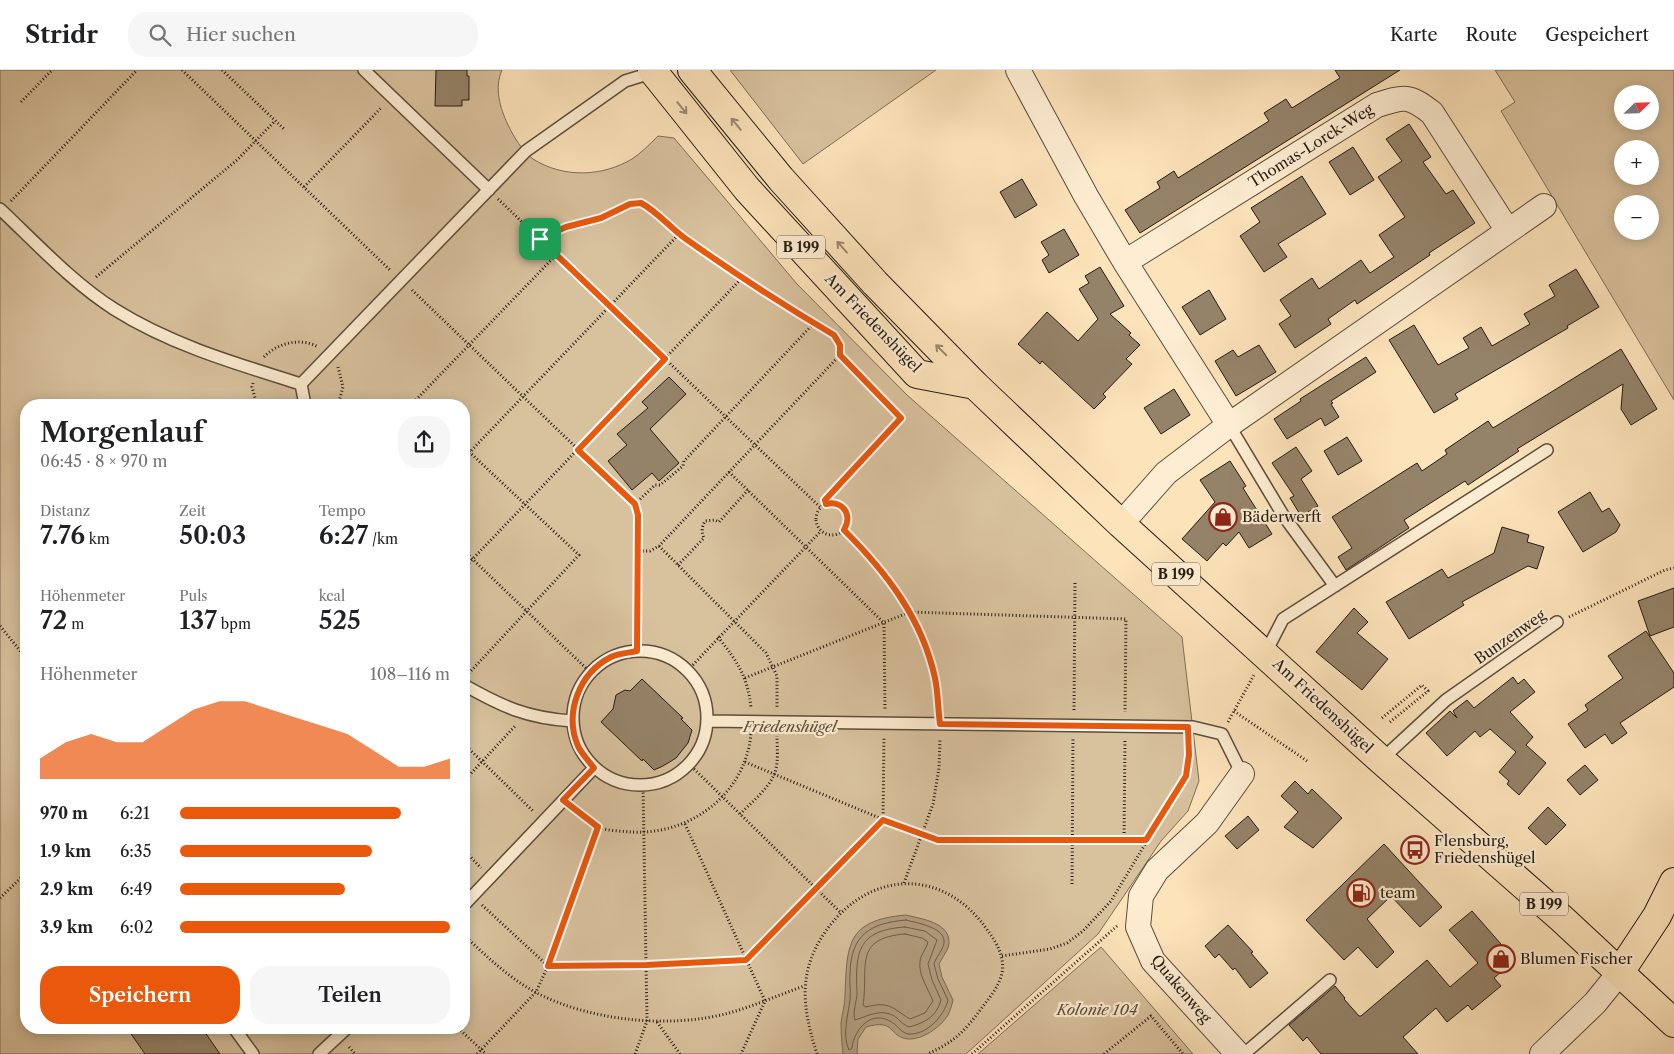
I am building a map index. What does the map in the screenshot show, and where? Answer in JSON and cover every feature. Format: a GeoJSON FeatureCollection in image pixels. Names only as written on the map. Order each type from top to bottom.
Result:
{"type":"FeatureCollection","features":[{"type":"Feature","properties":{"kind":"main road","name":"Am Friedenshügel"},"geometry":{"type":"LineString","coordinates":[[692,70],[787,186],[875,284],[975,385],[1121,524],[1381,760],[1620,972],[1674,1023]]}},
{"type":"Feature","properties":{"kind":"main road","name":"Am Friedenshügel"},"geometry":{"type":"LineString","coordinates":[[656,71],[747,189],[917,374],[975,385]]}},
{"type":"Feature","properties":{"kind":"main road"},"geometry":{"type":"LineString","coordinates":[[1620,972],[1656,916],[1674,882]]}},
{"type":"Feature","properties":{"kind":"street"},"geometry":{"type":"LineString","coordinates":[[1018,70],[1086,196],[1125,262],[1229,425]]}},
{"type":"Feature","properties":{"kind":"street","name":"Thomas-Lorck-Weg"},"geometry":{"type":"LineString","coordinates":[[1125,262],[1377,105],[1398,98],[1415,100],[1432,113],[1508,231]]}},
{"type":"Feature","properties":{"kind":"street"},"geometry":{"type":"LineString","coordinates":[[1121,524],[1166,473],[1229,425],[1544,206]]}},
{"type":"Feature","properties":{"kind":"street","name":"Quakenweg"},"geometry":{"type":"LineString","coordinates":[[1238,1054],[1153,961],[1138,927],[1138,918],[1141,896],[1157,870],[1208,823],[1242,774]]}},
{"type":"Feature","properties":{"kind":"street"},"geometry":{"type":"LineString","coordinates":[[1542,1054],[1595,1003],[1620,972]]}},
{"type":"Feature","properties":{"kind":"lane"},"geometry":{"type":"LineString","coordinates":[[364,70],[489,190]]}},
{"type":"Feature","properties":{"kind":"lane"},"geometry":{"type":"LineString","coordinates":[[301,384],[526,151],[625,81],[656,71]]}},
{"type":"Feature","properties":{"kind":"lane"},"geometry":{"type":"LineString","coordinates":[[1,210],[84,287],[114,309],[150,330],[186,345],[301,384]]}},
{"type":"Feature","properties":{"kind":"lane"},"geometry":{"type":"LineString","coordinates":[[301,384],[304,399]]}},
{"type":"Feature","properties":{"kind":"lane"},"geometry":{"type":"LineString","coordinates":[[1229,425],[1284,515],[1335,586]]}},
{"type":"Feature","properties":{"kind":"lane"},"geometry":{"type":"LineString","coordinates":[[1266,654],[1283,618],[1547,450]]}},
{"type":"Feature","properties":{"kind":"lane","name":"Bunzenweg"},"geometry":{"type":"LineString","coordinates":[[1381,760],[1446,700],[1557,622]]}},
{"type":"Feature","properties":{"kind":"lane"},"geometry":{"type":"LineString","coordinates":[[637,651],[664,655],[688,670],[702,690],[709,720],[703,742],[690,764],[668,780],[642,786],[616,782],[594,768],[578,746],[572,721],[577,694],[590,672],[612,657],[637,651]]}},
{"type":"Feature","properties":{"kind":"lane"},"geometry":{"type":"LineString","coordinates":[[470,689],[492,702],[523,714],[572,721]]}},
{"type":"Feature","properties":{"kind":"lane"},"geometry":{"type":"LineString","coordinates":[[709,720],[1188,727],[1222,734],[1242,774]]}},
{"type":"Feature","properties":{"kind":"lane"},"geometry":{"type":"LineString","coordinates":[[470,898],[594,768]]}},
{"type":"Feature","properties":{"kind":"lane"},"geometry":{"type":"LineString","coordinates":[[1244,1054],[1330,980]]}},
{"type":"Feature","properties":{"kind":"lane"},"geometry":{"type":"LineString","coordinates":[[238,1034],[253,1054]]}},
{"type":"Feature","properties":{"kind":"lane"},"geometry":{"type":"LineString","coordinates":[[319,1054],[341,1034]]}},
{"type":"Feature","properties":{"kind":"path"},"geometry":{"type":"LineString","coordinates":[[21,102],[52,70]]}},
{"type":"Feature","properties":{"kind":"path"},"geometry":{"type":"LineString","coordinates":[[1,210],[137,70]]}},
{"type":"Feature","properties":{"kind":"path"},"geometry":{"type":"LineString","coordinates":[[182,70],[635,504],[638,515],[637,651]]}},
{"type":"Feature","properties":{"kind":"path"},"geometry":{"type":"LineString","coordinates":[[222,70],[284,129]]}},
{"type":"Feature","properties":{"kind":"path"},"geometry":{"type":"LineString","coordinates":[[304,187],[392,97]]}},
{"type":"Feature","properties":{"kind":"path"},"geometry":{"type":"LineString","coordinates":[[84,287],[237,160],[275,121]]}},
{"type":"Feature","properties":{"kind":"path"},"geometry":{"type":"LineString","coordinates":[[489,190],[820,507]]}},
{"type":"Feature","properties":{"kind":"path"},"geometry":{"type":"LineString","coordinates":[[540,239],[566,227],[601,218],[630,204],[641,203],[652,209],[679,234],[742,278],[834,335],[840,345],[840,355],[659,546],[650,551],[638,551]]}},
{"type":"Feature","properties":{"kind":"path"},"geometry":{"type":"LineString","coordinates":[[470,451],[679,234]]}},
{"type":"Feature","properties":{"kind":"path"},"geometry":{"type":"LineString","coordinates":[[416,399],[556,255]]}},
{"type":"Feature","properties":{"kind":"path"},"geometry":{"type":"LineString","coordinates":[[472,560],[742,278]]}},
{"type":"Feature","properties":{"kind":"path"},"geometry":{"type":"LineString","coordinates":[[635,504],[655,485],[660,485],[683,466],[684,462],[725,416],[814,323]]}},
{"type":"Feature","properties":{"kind":"path"},"geometry":{"type":"LineString","coordinates":[[826,504],[825,500],[901,418],[840,355]]}},
{"type":"Feature","properties":{"kind":"path"},"geometry":{"type":"LineString","coordinates":[[470,453],[579,555],[470,672]]}},
{"type":"Feature","properties":{"kind":"path"},"geometry":{"type":"LineString","coordinates":[[472,896],[548,966],[646,965],[746,960],[883,820],[885,723],[884,623],[729,472]]}},
{"type":"Feature","properties":{"kind":"path"},"geometry":{"type":"LineString","coordinates":[[678,565],[704,538],[702,526],[705,521],[715,520],[719,522],[748,490]]}},
{"type":"Feature","properties":{"kind":"path"},"geometry":{"type":"LineString","coordinates":[[826,504],[838,504],[847,512],[848,518],[844,530],[832,535],[821,531],[816,519],[820,507],[826,504]]}},
{"type":"Feature","properties":{"kind":"path"},"geometry":{"type":"LineString","coordinates":[[844,530],[870,556],[887,577],[910,612],[922,638],[935,678],[940,724],[937,777],[933,804],[923,836],[904,883]]}},
{"type":"Feature","properties":{"kind":"path"},"geometry":{"type":"LineString","coordinates":[[688,670],[821,531]]}},
{"type":"Feature","properties":{"kind":"path"},"geometry":{"type":"LineString","coordinates":[[659,546],[766,652],[774,666],[777,676],[777,763],[774,775],[766,788],[740,814]]}},
{"type":"Feature","properties":{"kind":"path"},"geometry":{"type":"LineString","coordinates":[[470,558],[590,672]]}},
{"type":"Feature","properties":{"kind":"path","name":"Bunzenweg"},"geometry":{"type":"LineString","coordinates":[[1557,622],[1665,570],[1674,568]]}},
{"type":"Feature","properties":{"kind":"path"},"geometry":{"type":"LineString","coordinates":[[745,678],[910,612],[1126,619],[1124,840]]}},
{"type":"Feature","properties":{"kind":"path"},"geometry":{"type":"LineString","coordinates":[[0,626],[20,651]]}},
{"type":"Feature","properties":{"kind":"path"},"geometry":{"type":"LineString","coordinates":[[563,800],[598,827],[644,832],[666,830],[685,824],[704,814],[723,797],[736,782],[745,762],[750,744],[752,721],[745,678],[734,658],[718,637]]}},
{"type":"Feature","properties":{"kind":"path"},"geometry":{"type":"LineString","coordinates":[[1222,734],[1266,654]]}},
{"type":"Feature","properties":{"kind":"path"},"geometry":{"type":"LineString","coordinates":[[1382,718],[1422,685],[1428,691],[1390,722]]}},
{"type":"Feature","properties":{"kind":"path"},"geometry":{"type":"LineString","coordinates":[[1234,711],[1308,761]]}},
{"type":"Feature","properties":{"kind":"path"},"geometry":{"type":"LineString","coordinates":[[470,775],[514,729],[523,714]]}},
{"type":"Feature","properties":{"kind":"path"},"geometry":{"type":"LineString","coordinates":[[1002,956],[1050,949],[1067,943],[1083,931],[1111,901],[1186,776],[1189,755],[1188,727]]}},
{"type":"Feature","properties":{"kind":"path"},"geometry":{"type":"LineString","coordinates":[[470,750],[543,821]]}},
{"type":"Feature","properties":{"kind":"path"},"geometry":{"type":"LineString","coordinates":[[745,762],[883,820],[938,840],[1146,840]]}},
{"type":"Feature","properties":{"kind":"path"},"geometry":{"type":"LineString","coordinates":[[690,764],[840,912]]}},
{"type":"Feature","properties":{"kind":"path"},"geometry":{"type":"LineString","coordinates":[[635,1054],[647,1020],[642,786]]}},
{"type":"Feature","properties":{"kind":"path"},"geometry":{"type":"LineString","coordinates":[[685,824],[766,1001]]}},
{"type":"Feature","properties":{"kind":"path"},"geometry":{"type":"LineString","coordinates":[[477,1054],[536,992],[548,966],[598,827]]}},
{"type":"Feature","properties":{"kind":"path"},"geometry":{"type":"LineString","coordinates":[[470,856],[490,877]]}},
{"type":"Feature","properties":{"kind":"path"},"geometry":{"type":"LineString","coordinates":[[0,898],[20,880]]}},
{"type":"Feature","properties":{"kind":"path"},"geometry":{"type":"LineString","coordinates":[[817,1054],[808,1028],[804,986],[811,958],[822,937],[840,912],[878,889],[892,884],[904,883],[934,887],[953,896],[984,925],[996,942],[1002,956],[1002,972],[996,989],[971,1022],[954,1041],[927,1054]]}},
{"type":"Feature","properties":{"kind":"path"},"geometry":{"type":"LineString","coordinates":[[972,1054],[1122,922],[1138,918]]}},
{"type":"Feature","properties":{"kind":"path"},"geometry":{"type":"LineString","coordinates":[[470,941],[492,962],[536,992],[575,1008],[647,1020],[692,1019],[727,1013],[766,1001],[804,986]]}},
{"type":"Feature","properties":{"kind":"path"},"geometry":{"type":"LineString","coordinates":[[741,1054],[766,1001]]}},
{"type":"Feature","properties":{"kind":"path"},"geometry":{"type":"LineString","coordinates":[[1104,1054],[1151,1016],[1183,1054]]}},
{"type":"Feature","properties":{"kind":"path"},"geometry":{"type":"LineString","coordinates":[[656,1021],[680,1054]]}},
{"type":"Feature","properties":{"kind":"path"},"geometry":{"type":"LineString","coordinates":[[465,1034],[486,1054]]}},
{"type":"Feature","properties":{"kind":"green space","name":"Friedenshügel"},"geometry":{"type":"Polygon","coordinates":[[[0,70],[502,70],[498,91],[508,125],[525,152],[533,159],[557,170],[582,173],[608,169],[632,159],[658,136],[674,138],[797,284],[907,395],[1182,637],[1199,781],[1188,811],[1161,841],[1098,934],[966,1054],[0,1054],[0,70]]]}},
{"type":"Feature","properties":{"kind":"green space"},"geometry":{"type":"Polygon","coordinates":[[[730,70],[936,70],[803,164],[730,70]]]}},
{"type":"Feature","properties":{"kind":"green space"},"geometry":{"type":"Polygon","coordinates":[[[1495,70],[1674,70],[1674,400],[1501,111],[1515,102],[1495,70]]]}},
{"type":"Feature","properties":{"kind":"green space","name":"Kolonie 104"},"geometry":{"type":"Polygon","coordinates":[[[1101,947],[1193,1054],[978,1054],[1101,947]]]}},
{"type":"Feature","properties":{"kind":"water"},"geometry":{"type":"Polygon","coordinates":[[[906,915],[940,926],[948,936],[948,948],[939,964],[942,977],[953,1000],[949,1013],[945,1020],[936,1028],[925,1035],[913,1039],[902,1038],[887,1026],[876,1025],[866,1027],[858,1039],[857,1054],[843,1054],[841,1023],[849,949],[861,929],[871,923],[886,918],[906,915]]]}},
{"type":"Feature","properties":{"kind":"building"},"geometry":{"type":"Polygon","coordinates":[[[436,70],[467,70],[467,76],[469,76],[469,100],[462,100],[462,106],[435,106],[436,70]]]}},
{"type":"Feature","properties":{"kind":"building"},"geometry":{"type":"Polygon","coordinates":[[[1335,70],[1400,70],[1140,233],[1125,210],[1160,188],[1157,182],[1174,171],[1178,178],[1269,121],[1264,113],[1286,99],[1292,108],[1340,78],[1335,70]]]}},
{"type":"Feature","properties":{"kind":"building"},"geometry":{"type":"Polygon","coordinates":[[[1409,124],[1431,157],[1423,162],[1446,194],[1453,190],[1475,223],[1357,304],[1355,300],[1328,319],[1331,324],[1295,348],[1279,324],[1291,316],[1280,300],[1312,278],[1319,289],[1361,260],[1370,273],[1394,257],[1379,235],[1405,217],[1378,177],[1402,161],[1386,139],[1409,124]]]}},
{"type":"Feature","properties":{"kind":"building"},"geometry":{"type":"Polygon","coordinates":[[[1353,147],[1374,180],[1350,195],[1329,162],[1353,147]]]}},
{"type":"Feature","properties":{"kind":"building"},"geometry":{"type":"Polygon","coordinates":[[[1302,176],[1326,214],[1278,244],[1287,257],[1264,272],[1240,236],[1260,222],[1251,208],[1302,176]]]}},
{"type":"Feature","properties":{"kind":"building"},"geometry":{"type":"Polygon","coordinates":[[[1022,179],[1037,205],[1015,218],[1000,192],[1022,179]]]}},
{"type":"Feature","properties":{"kind":"building"},"geometry":{"type":"Polygon","coordinates":[[[1064,229],[1079,255],[1049,273],[1042,260],[1049,255],[1041,242],[1064,229]]]}},
{"type":"Feature","properties":{"kind":"building"},"geometry":{"type":"Polygon","coordinates":[[[1100,267],[1124,306],[1110,314],[1131,333],[1129,335],[1140,345],[1126,359],[1132,364],[1103,394],[1106,397],[1094,409],[1042,361],[1040,364],[1018,344],[1047,312],[1078,341],[1098,319],[1079,289],[1089,283],[1085,276],[1100,267]]]}},
{"type":"Feature","properties":{"kind":"building"},"geometry":{"type":"Polygon","coordinates":[[[1576,269],[1599,307],[1567,326],[1568,328],[1455,394],[1458,399],[1434,413],[1389,340],[1414,325],[1438,365],[1469,348],[1463,338],[1481,327],[1492,346],[1530,324],[1524,314],[1555,296],[1549,285],[1576,269]]]}},
{"type":"Feature","properties":{"kind":"building"},"geometry":{"type":"Polygon","coordinates":[[[1209,290],[1226,319],[1200,335],[1182,307],[1209,290]]]}},
{"type":"Feature","properties":{"kind":"building"},"geometry":{"type":"Polygon","coordinates":[[[1259,345],[1276,372],[1236,396],[1215,361],[1233,350],[1238,357],[1259,345]]]}},
{"type":"Feature","properties":{"kind":"building"},"geometry":{"type":"Polygon","coordinates":[[[1621,349],[1657,409],[1631,425],[1621,409],[1623,384],[1517,449],[1519,451],[1468,485],[1465,481],[1404,520],[1409,528],[1346,570],[1338,557],[1352,548],[1332,517],[1417,463],[1422,471],[1447,454],[1445,450],[1488,421],[1493,428],[1621,349]]]}},
{"type":"Feature","properties":{"kind":"building"},"geometry":{"type":"Polygon","coordinates":[[[1366,357],[1376,372],[1331,401],[1339,417],[1325,426],[1321,418],[1287,439],[1274,419],[1301,401],[1300,399],[1366,357]]]}},
{"type":"Feature","properties":{"kind":"building"},"geometry":{"type":"Polygon","coordinates":[[[669,377],[686,394],[650,429],[679,463],[659,481],[652,473],[632,490],[608,461],[627,445],[617,434],[648,408],[642,402],[669,377]]]}},
{"type":"Feature","properties":{"kind":"building"},"geometry":{"type":"Polygon","coordinates":[[[1174,389],[1190,415],[1161,434],[1144,408],[1174,389]]]}},
{"type":"Feature","properties":{"kind":"building"},"geometry":{"type":"Polygon","coordinates":[[[1347,437],[1362,461],[1338,475],[1324,451],[1347,437]]]}},
{"type":"Feature","properties":{"kind":"building"},"geometry":{"type":"Polygon","coordinates":[[[1296,447],[1312,471],[1301,479],[1318,506],[1301,516],[1290,498],[1294,496],[1272,463],[1296,447]]]}},
{"type":"Feature","properties":{"kind":"building"},"geometry":{"type":"Polygon","coordinates":[[[1230,461],[1246,486],[1243,488],[1272,534],[1249,548],[1239,532],[1226,546],[1223,543],[1207,561],[1182,539],[1215,502],[1200,480],[1230,461]]]}},
{"type":"Feature","properties":{"kind":"building"},"geometry":{"type":"Polygon","coordinates":[[[1590,492],[1602,512],[1609,508],[1620,525],[1616,532],[1583,552],[1558,512],[1590,492]]]}},
{"type":"Feature","properties":{"kind":"building"},"geometry":{"type":"Polygon","coordinates":[[[1502,527],[1529,535],[1527,542],[1544,547],[1537,569],[1528,566],[1498,582],[1462,602],[1464,605],[1409,639],[1386,602],[1442,569],[1448,578],[1494,553],[1502,527]]]}},
{"type":"Feature","properties":{"kind":"building"},"geometry":{"type":"Polygon","coordinates":[[[1674,588],[1674,627],[1650,636],[1638,601],[1674,588]]]}},
{"type":"Feature","properties":{"kind":"building"},"geometry":{"type":"Polygon","coordinates":[[[1354,608],[1368,622],[1357,633],[1388,659],[1362,690],[1316,652],[1354,608]]]}},
{"type":"Feature","properties":{"kind":"building"},"geometry":{"type":"Polygon","coordinates":[[[1646,631],[1674,673],[1674,687],[1620,723],[1627,733],[1612,744],[1605,734],[1585,748],[1568,724],[1588,710],[1585,705],[1623,678],[1608,656],[1646,631]]]}},
{"type":"Feature","properties":{"kind":"building"},"geometry":{"type":"Polygon","coordinates":[[[1513,677],[1518,684],[1524,679],[1535,692],[1510,712],[1533,737],[1526,745],[1546,763],[1519,795],[1507,784],[1509,781],[1499,772],[1516,752],[1490,729],[1480,737],[1475,731],[1447,756],[1426,733],[1450,711],[1457,718],[1453,711],[1467,700],[1474,708],[1513,677]]]}},
{"type":"Feature","properties":{"kind":"building"},"geometry":{"type":"Polygon","coordinates":[[[642,679],[683,718],[681,719],[692,730],[688,743],[676,758],[654,770],[601,722],[613,709],[616,695],[625,690],[630,691],[642,679]]]}},
{"type":"Feature","properties":{"kind":"building"},"geometry":{"type":"Polygon","coordinates":[[[1585,765],[1598,780],[1580,795],[1567,780],[1585,765]]]}},
{"type":"Feature","properties":{"kind":"building"},"geometry":{"type":"Polygon","coordinates":[[[1295,781],[1308,794],[1312,789],[1342,818],[1313,848],[1284,827],[1298,812],[1281,796],[1295,781]]]}},
{"type":"Feature","properties":{"kind":"building"},"geometry":{"type":"Polygon","coordinates":[[[1548,807],[1566,825],[1546,845],[1528,828],[1548,807]]]}},
{"type":"Feature","properties":{"kind":"building"},"geometry":{"type":"Polygon","coordinates":[[[1248,816],[1259,830],[1237,849],[1225,836],[1248,816]]]}},
{"type":"Feature","properties":{"kind":"building"},"geometry":{"type":"Polygon","coordinates":[[[1384,844],[1442,907],[1420,927],[1391,896],[1367,919],[1394,952],[1377,968],[1358,947],[1344,960],[1306,920],[1384,844]]]}},
{"type":"Feature","properties":{"kind":"building"},"geometry":{"type":"Polygon","coordinates":[[[1472,911],[1515,960],[1494,978],[1501,986],[1472,1010],[1468,1005],[1447,1022],[1436,1008],[1403,1037],[1418,1054],[1321,1054],[1307,1037],[1303,1041],[1289,1025],[1335,986],[1344,999],[1361,1016],[1427,960],[1450,987],[1478,963],[1449,930],[1472,911]]]}},
{"type":"Feature","properties":{"kind":"building"},"geometry":{"type":"Polygon","coordinates":[[[1228,925],[1253,952],[1251,953],[1268,973],[1250,988],[1235,968],[1233,970],[1219,954],[1215,958],[1205,946],[1228,925]]]}},
{"type":"Feature","properties":{"kind":"building"},"geometry":{"type":"Polygon","coordinates":[[[131,1034],[206,1034],[220,1054],[145,1054],[131,1034]]]}},
{"type":"Feature","properties":{"kind":"place","name":"Bäderwerft"},"geometry":{"type":"Point","coordinates":[1223,517]}},
{"type":"Feature","properties":{"kind":"place","name":"Flensburg, Friedenshügel"},"geometry":{"type":"Point","coordinates":[1415,850]}},
{"type":"Feature","properties":{"kind":"place","name":"team"},"geometry":{"type":"Point","coordinates":[1361,893]}},
{"type":"Feature","properties":{"kind":"place","name":"Blumen Fischer"},"geometry":{"type":"Point","coordinates":[1501,959]}},
{"type":"Feature","properties":{"kind":"route"},"geometry":{"type":"LineString","coordinates":[[641,203],[652,209],[679,234],[742,278],[834,335],[840,345],[840,355],[901,418],[825,500],[826,504],[832,502],[838,504],[847,512],[847,525],[844,530],[870,556],[887,577],[910,612],[922,638],[935,678],[940,724],[1188,727],[1189,755],[1186,776],[1146,840],[938,840],[883,820],[746,960],[646,965],[548,966],[598,827],[582,817],[563,800],[594,768],[578,746],[572,721],[577,694],[590,672],[612,657],[637,651],[638,515],[635,504],[578,450],[665,359],[540,239],[566,227],[601,218],[630,204],[641,203]]}}]}
